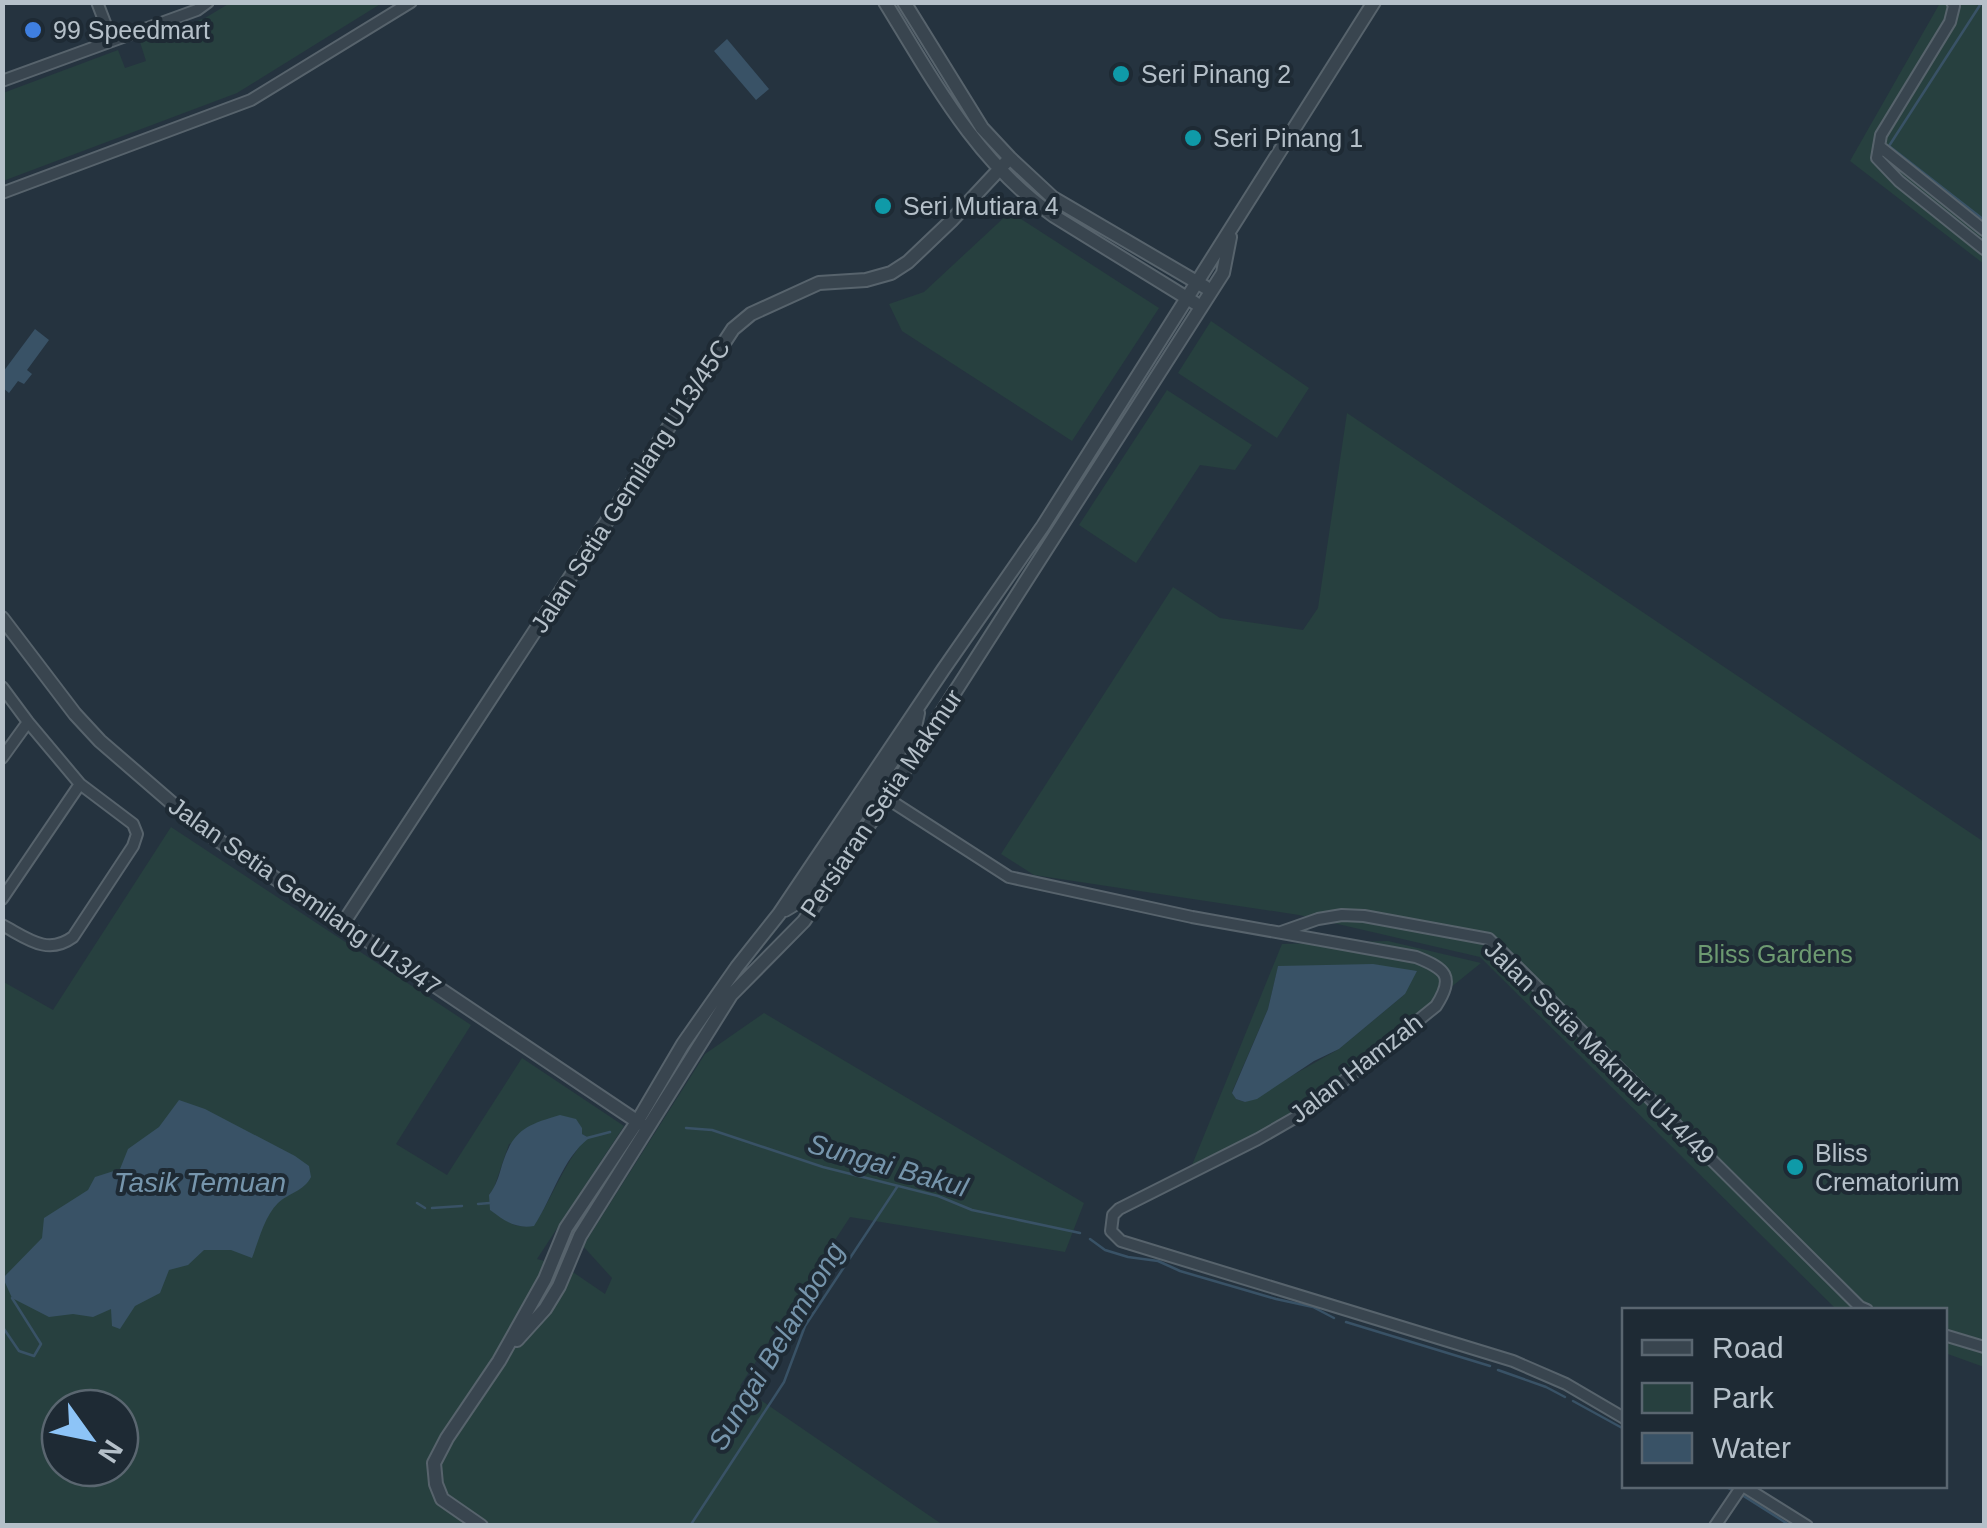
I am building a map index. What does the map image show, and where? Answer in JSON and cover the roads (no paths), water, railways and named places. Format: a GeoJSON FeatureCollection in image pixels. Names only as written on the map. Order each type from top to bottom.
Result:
{"type":"FeatureCollection","features":[{"type":"Feature","properties":{"kind":"street"},"geometry":{"type":"LineString","coordinates":[[97,2],[112,41]]}},
{"type":"Feature","properties":{"kind":"street"},"geometry":{"type":"LineString","coordinates":[[2,82],[197,10],[208,2]]}},
{"type":"Feature","properties":{"kind":"street"},"geometry":{"type":"LineString","coordinates":[[2,193],[252,100],[412,2]]}},
{"type":"Feature","properties":{"kind":"street"},"geometry":{"type":"LineString","coordinates":[[885,2],[967,133],[1000,170],[1054,216],[1201,307]]}},
{"type":"Feature","properties":{"kind":"street"},"geometry":{"type":"LineString","coordinates":[[904,2],[982,128],[1010,158],[1053,198],[1211,291]]}},
{"type":"Feature","properties":{"kind":"street","name":"Persiaran Setia Makmur"},"geometry":{"type":"LineString","coordinates":[[643,1125],[683,1044],[736,967],[779,914],[1043,526],[1374,2]]}},
{"type":"Feature","properties":{"kind":"street"},"geometry":{"type":"LineString","coordinates":[[1952,2],[1950,22],[1881,135],[1877,158],[1984,249]]}},
{"type":"Feature","properties":{"kind":"street"},"geometry":{"type":"LineString","coordinates":[[1879,146],[1984,230]]}},
{"type":"Feature","properties":{"kind":"street"},"geometry":{"type":"LineString","coordinates":[[986,154],[984,186],[1026,194]]}},
{"type":"Feature","properties":{"kind":"street","name":"Jalan Setia Gemilang U13/45C"},"geometry":{"type":"LineString","coordinates":[[342,925],[733,329],[751,314],[819,283],[866,280],[890,273],[908,262],[1010,158]]}},
{"type":"Feature","properties":{"kind":"street","name":"Persiaran Setia Makmur"},"geometry":{"type":"LineString","coordinates":[[481,1526],[442,1499],[434,1463],[546,1280],[566,1228],[643,1125],[731,995],[804,921],[886,798],[1223,273],[1232,226]]}},
{"type":"Feature","properties":{"kind":"street","name":"Jalan Setia Gemilang U13/47"},"geometry":{"type":"LineString","coordinates":[[2,618],[75,714],[137,775],[203,830],[643,1125]]}},
{"type":"Feature","properties":{"kind":"street"},"geometry":{"type":"LineString","coordinates":[[2,687],[80,784],[133,824],[137,834],[73,937],[63,944],[45,946],[2,925]]}},
{"type":"Feature","properties":{"kind":"street"},"geometry":{"type":"LineString","coordinates":[[779,914],[800,901],[915,728],[919,705]]}},
{"type":"Feature","properties":{"kind":"street"},"geometry":{"type":"LineString","coordinates":[[2,758],[28,722]]}},
{"type":"Feature","properties":{"kind":"street"},"geometry":{"type":"LineString","coordinates":[[2,898],[80,784]]}},
{"type":"Feature","properties":{"kind":"street","name":"Jalan Hamzah"},"geometry":{"type":"LineString","coordinates":[[874,790],[1009,878],[1173,913],[1416,957],[1442,970],[1447,978],[1446,990],[1436,1006],[1305,1112],[1118,1209],[1113,1214],[1111,1232],[1121,1241],[1514,1361],[1566,1384],[1622,1417]]}},
{"type":"Feature","properties":{"kind":"street","name":"Jalan Setia Makmur U14/49"},"geometry":{"type":"LineString","coordinates":[[1280,932],[1342,915],[1489,939],[1864,1308]]}},
{"type":"Feature","properties":{"kind":"street"},"geometry":{"type":"LineString","coordinates":[[1947,1336],[1984,1348]]}},
{"type":"Feature","properties":{"kind":"street"},"geometry":{"type":"LineString","coordinates":[[1716,1526],[1741,1488]]}},
{"type":"Feature","properties":{"kind":"street"},"geometry":{"type":"LineString","coordinates":[[1745,1488],[1807,1526]]}},
{"type":"Feature","properties":{"kind":"water"},"geometry":{"type":"Polygon","coordinates":[[[727,39],[769,89],[756,100],[714,51],[727,39]]]}},
{"type":"Feature","properties":{"kind":"water"},"geometry":{"type":"Polygon","coordinates":[[[35,329],[49,340],[27,370],[32,374],[24,384],[18,381],[9,393],[3,388],[3,372],[35,329]]]}},
{"type":"Feature","properties":{"kind":"water"},"geometry":{"type":"Polygon","coordinates":[[[1373,964],[1417,971],[1405,994],[1339,1049],[1257,1099],[1236,1099],[1232,1093],[1268,1009],[1278,966],[1373,964]]]}},
{"type":"Feature","properties":{"kind":"water","name":"Tasik Temuan"},"geometry":{"type":"Polygon","coordinates":[[[179,1100],[205,1109],[309,1166],[308,1182],[278,1203],[269,1215],[252,1258],[231,1250],[204,1250],[188,1265],[169,1270],[160,1293],[135,1306],[120,1329],[112,1326],[111,1309],[93,1317],[49,1317],[12,1298],[3,1278],[42,1238],[44,1218],[88,1190],[95,1177],[120,1169],[128,1149],[159,1127],[179,1100]]]}},
{"type":"Feature","properties":{"kind":"water"},"geometry":{"type":"Polygon","coordinates":[[[560,1115],[576,1119],[582,1134],[589,1138],[565,1167],[534,1226],[510,1223],[490,1210],[489,1195],[506,1153],[522,1131],[560,1115]]]}},
{"type":"Feature","properties":{"kind":"waterway"},"geometry":{"type":"LineString","coordinates":[[1982,2],[1889,146],[1984,220]]}},
{"type":"Feature","properties":{"kind":"waterway","name":"Sungai Bakul"},"geometry":{"type":"LineString","coordinates":[[686,1128],[712,1130],[823,1167],[938,1196],[972,1210],[1080,1233]]}},
{"type":"Feature","properties":{"kind":"waterway","name":"Sungai Bakul"},"geometry":{"type":"LineString","coordinates":[[587,1138],[610,1132]]}},
{"type":"Feature","properties":{"kind":"waterway","name":"Sungai Belambong"},"geometry":{"type":"LineString","coordinates":[[690,1526],[784,1382],[805,1326],[897,1187]]}},
{"type":"Feature","properties":{"kind":"waterway","name":"Sungai Bakul"},"geometry":{"type":"LineString","coordinates":[[417,1203],[425,1208]]}},
{"type":"Feature","properties":{"kind":"waterway","name":"Sungai Bakul"},"geometry":{"type":"LineString","coordinates":[[478,1204],[490,1203]]}},
{"type":"Feature","properties":{"kind":"waterway","name":"Sungai Bakul"},"geometry":{"type":"LineString","coordinates":[[432,1208],[462,1206]]}},
{"type":"Feature","properties":{"kind":"waterway","name":"Sungai Bakul"},"geometry":{"type":"LineString","coordinates":[[1090,1239],[1105,1250],[1158,1261],[1180,1271],[1313,1307],[1334,1318]]}},
{"type":"Feature","properties":{"kind":"waterway","name":"Sungai Bakul"},"geometry":{"type":"LineString","coordinates":[[2,1326],[19,1351],[34,1356],[41,1344],[12,1298]]}},
{"type":"Feature","properties":{"kind":"waterway","name":"Sungai Bakul"},"geometry":{"type":"LineString","coordinates":[[1346,1322],[1490,1366]]}},
{"type":"Feature","properties":{"kind":"waterway","name":"Sungai Bakul"},"geometry":{"type":"LineString","coordinates":[[1498,1370],[1565,1397]]}},
{"type":"Feature","properties":{"kind":"waterway","name":"Sungai Bakul"},"geometry":{"type":"LineString","coordinates":[[1573,1401],[1622,1428]]}},
{"type":"Feature","properties":{"kind":"waterway","name":"Sungai Bakul"},"geometry":{"type":"LineString","coordinates":[[1728,1488],[1733,1490]]}},
{"type":"Feature","properties":{"kind":"waterway","name":"Sungai Bakul"},"geometry":{"type":"LineString","coordinates":[[1742,1495],[1791,1526]]}},
{"type":"Feature","properties":{"kind":"place","name":"99 Speedmart"},"geometry":{"type":"Point","coordinates":[33,30]}},
{"type":"Feature","properties":{"kind":"place","name":"Seri Pinang 2"},"geometry":{"type":"Point","coordinates":[1121,74]}},
{"type":"Feature","properties":{"kind":"place","name":"Seri Pinang 1"},"geometry":{"type":"Point","coordinates":[1193,138]}},
{"type":"Feature","properties":{"kind":"place","name":"Seri Mutiara 4"},"geometry":{"type":"Point","coordinates":[883,206]}},
{"type":"Feature","properties":{"kind":"place","name":"Bliss Crematorium"},"geometry":{"type":"Point","coordinates":[1795,1167]}},
{"type":"Feature","properties":{"kind":"park label","name":"Bliss Gardens"},"geometry":{"type":"Point","coordinates":[1775,954]}}]}
